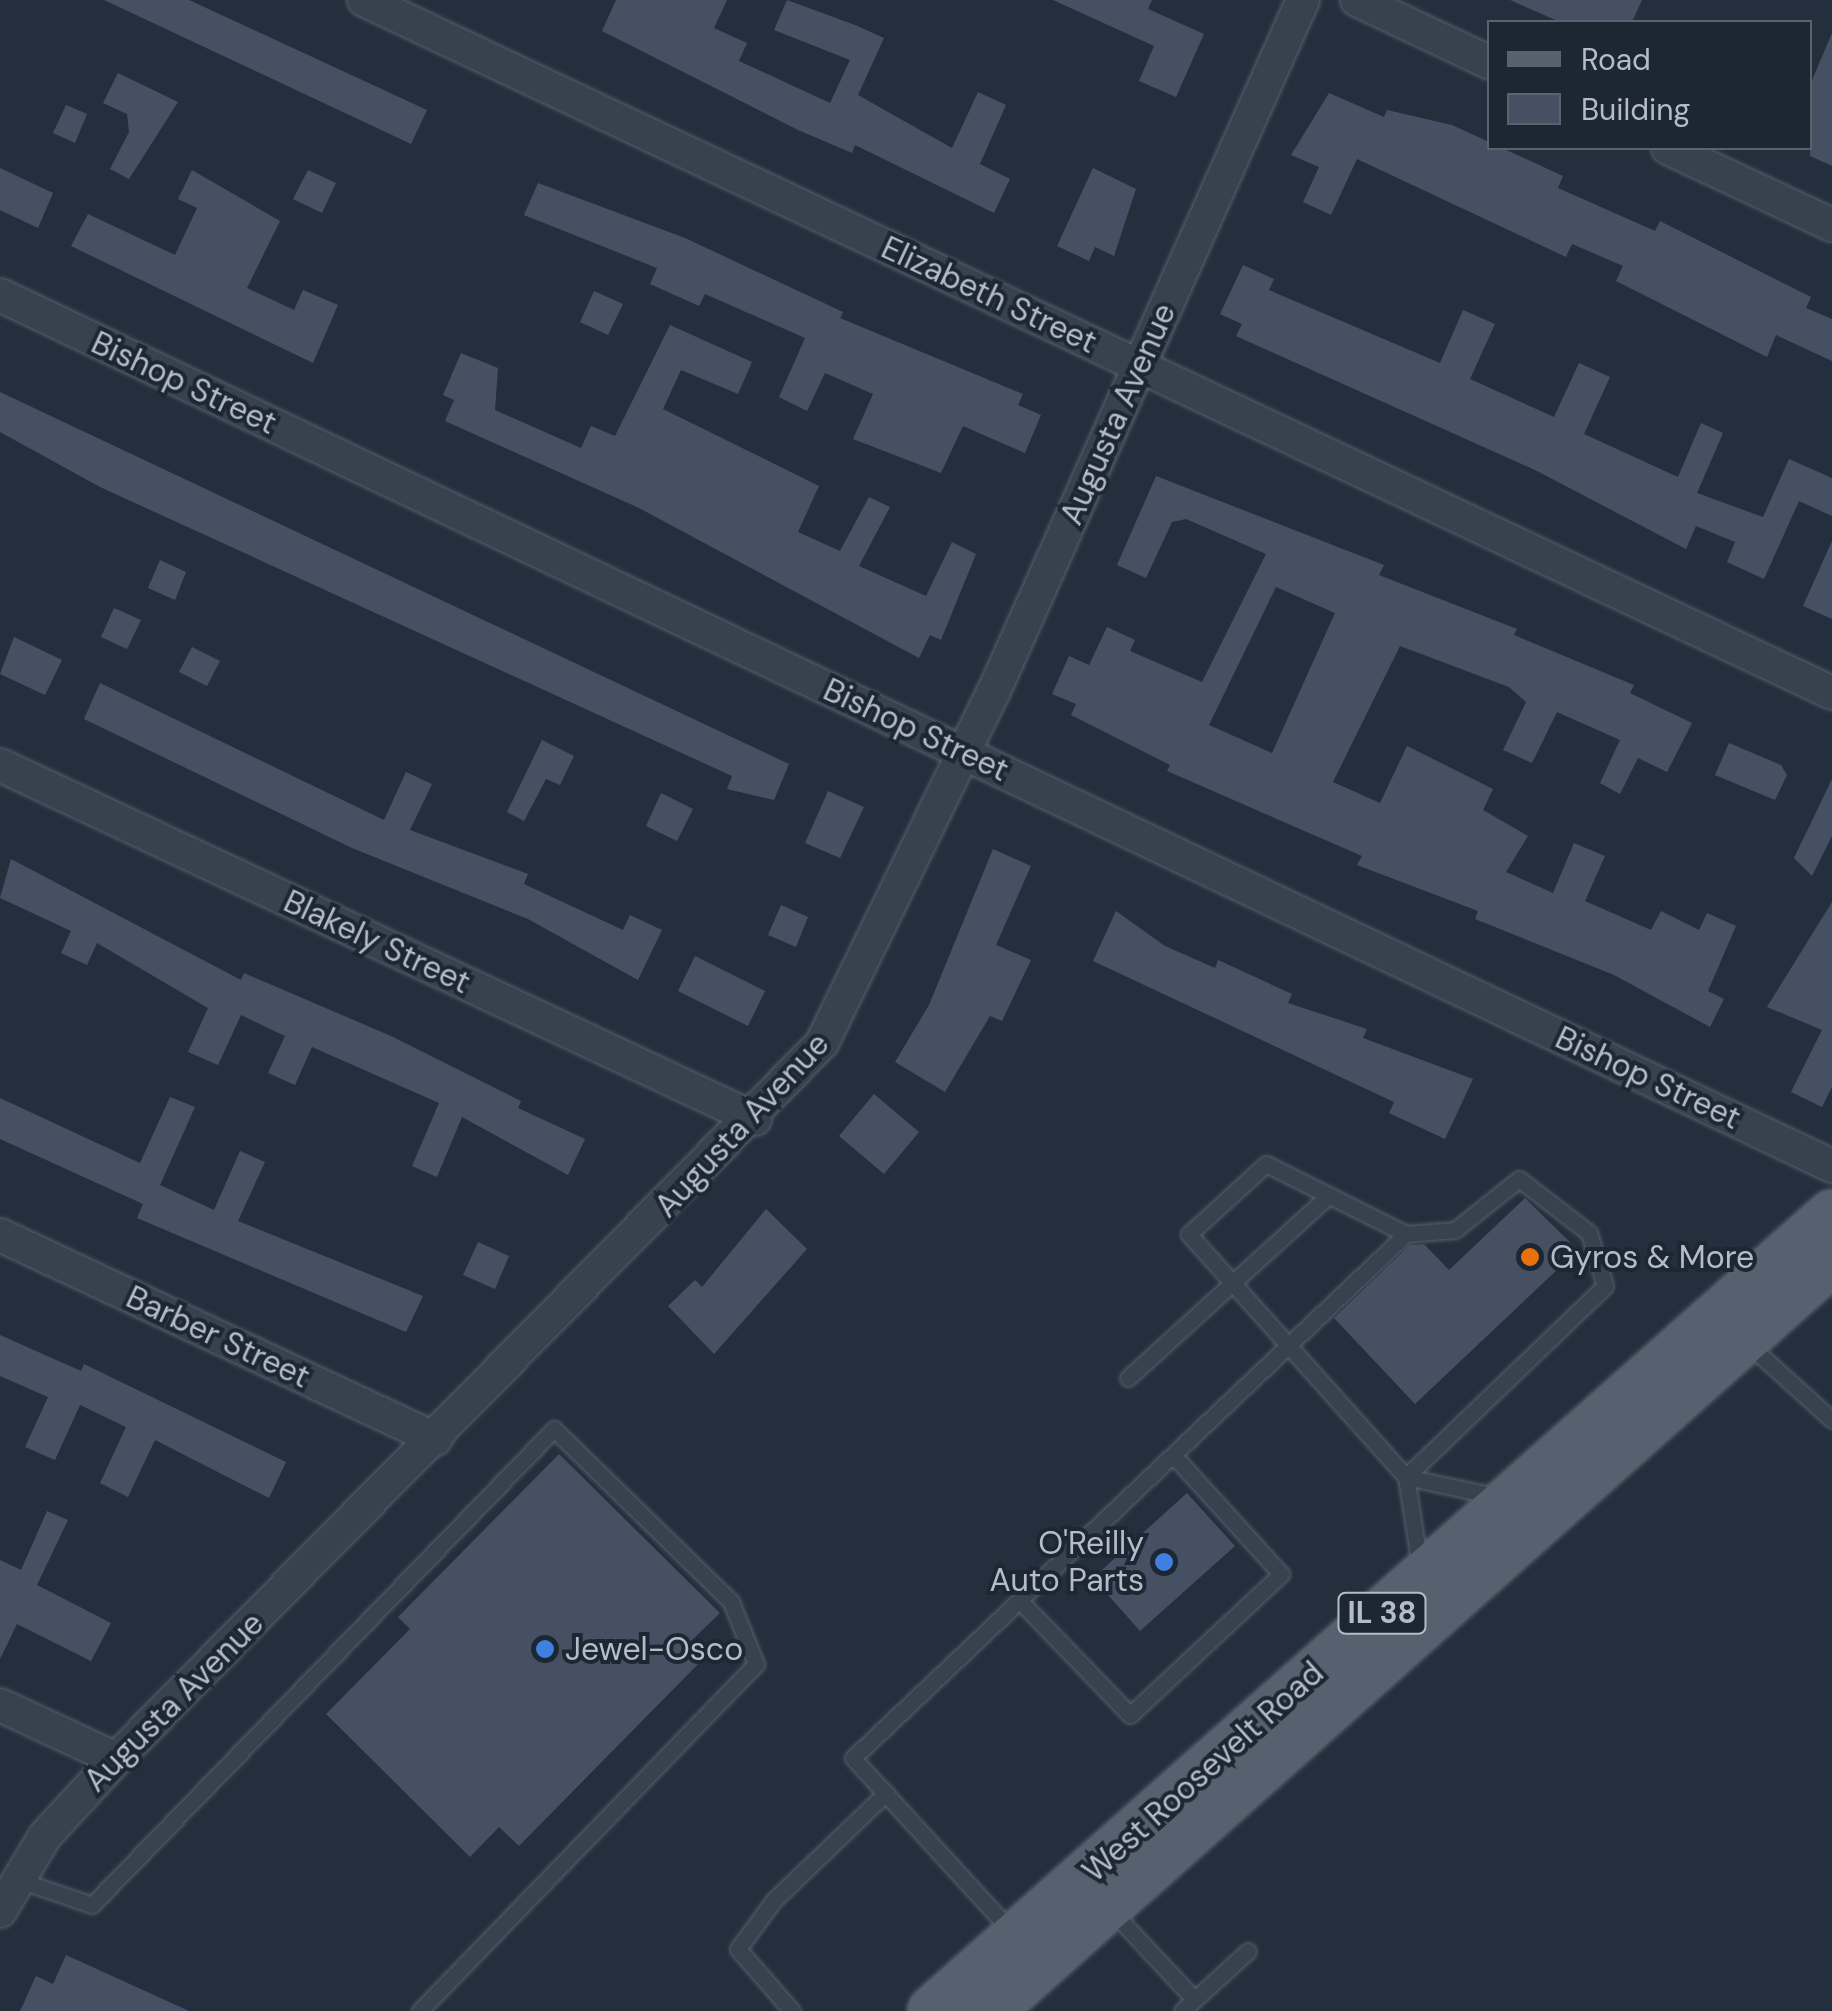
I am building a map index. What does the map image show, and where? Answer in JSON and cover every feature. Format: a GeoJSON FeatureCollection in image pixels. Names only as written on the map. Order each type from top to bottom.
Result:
{"type":"FeatureCollection","features":[{"type":"Feature","properties":{"kind":"main road","name":"West Roosevelt Road"},"geometry":{"type":"LineString","coordinates":[[934,2011],[1832,1215]]}},
{"type":"Feature","properties":{"kind":"main road","name":"West Roosevelt Road"},"geometry":{"type":"LineString","coordinates":[[989,2011],[1832,1260]]}},
{"type":"Feature","properties":{"kind":"street","name":"Elizabeth Street"},"geometry":{"type":"LineString","coordinates":[[364,0],[1832,693]]}},
{"type":"Feature","properties":{"kind":"street","name":"Augusta Avenue"},"geometry":{"type":"LineString","coordinates":[[0,1911],[16,1879],[116,1759],[755,1119],[853,993],[1303,0]]}},
{"type":"Feature","properties":{"kind":"street"},"geometry":{"type":"LineString","coordinates":[[1357,0],[1487,62]]}},
{"type":"Feature","properties":{"kind":"street"},"geometry":{"type":"LineString","coordinates":[[1672,150],[1832,226]]}},
{"type":"Feature","properties":{"kind":"street","name":"Bishop Street"},"geometry":{"type":"LineString","coordinates":[[0,295],[1832,1166]]}},
{"type":"Feature","properties":{"kind":"street","name":"Blakely Street"},"geometry":{"type":"LineString","coordinates":[[0,765],[755,1119]]}},
{"type":"Feature","properties":{"kind":"street","name":"Barber Street"},"geometry":{"type":"LineString","coordinates":[[0,1235],[436,1439]]}},
{"type":"Feature","properties":{"kind":"street"},"geometry":{"type":"LineString","coordinates":[[0,1705],[116,1759]]}},
{"type":"Feature","properties":{"kind":"lane"},"geometry":{"type":"LineString","coordinates":[[1406,1477],[1605,1286],[1589,1233],[1519,1179],[1454,1230],[1406,1234],[1266,1164],[1188,1234],[1406,1477],[1472,1497],[1514,1496]]}},
{"type":"Feature","properties":{"kind":"lane"},"geometry":{"type":"LineString","coordinates":[[1128,1378],[1329,1195]]}},
{"type":"Feature","properties":{"kind":"lane"},"geometry":{"type":"LineString","coordinates":[[1016,1937],[853,1758],[1292,1350],[1406,1234]]}},
{"type":"Feature","properties":{"kind":"lane"},"geometry":{"type":"LineString","coordinates":[[1745,1341],[1832,1420]]}},
{"type":"Feature","properties":{"kind":"lane"},"geometry":{"type":"LineString","coordinates":[[16,1879],[92,1905],[554,1429],[731,1602],[756,1664],[420,2011]]}},
{"type":"Feature","properties":{"kind":"lane"},"geometry":{"type":"LineString","coordinates":[[1021,1602],[1130,1716],[1281,1574],[1176,1458]]}},
{"type":"Feature","properties":{"kind":"lane"},"geometry":{"type":"LineString","coordinates":[[1406,1477],[1422,1578]]}},
{"type":"Feature","properties":{"kind":"lane"},"geometry":{"type":"LineString","coordinates":[[792,2011],[738,1949],[774,1900],[886,1792]]}},
{"type":"Feature","properties":{"kind":"lane"},"geometry":{"type":"LineString","coordinates":[[1107,1906],[1188,2005],[1248,1951]]}},
{"type":"Feature","properties":{"kind":"building"},"geometry":{"type":"Polygon","coordinates":[[[104,0],[189,0],[427,110],[411,144],[104,0]]]}},
{"type":"Feature","properties":{"kind":"building"},"geometry":{"type":"Polygon","coordinates":[[[616,0],[727,0],[714,28],[747,43],[739,61],[830,103],[850,60],[774,30],[787,0],[855,25],[884,38],[858,95],[952,148],[978,92],[1006,105],[980,164],[1010,179],[994,213],[855,145],[852,153],[798,130],[602,31],[616,0]]]}},
{"type":"Feature","properties":{"kind":"building"},"geometry":{"type":"Polygon","coordinates":[[[1053,0],[1152,0],[1148,9],[1204,34],[1176,97],[1139,81],[1154,46],[1053,0]]]}},
{"type":"Feature","properties":{"kind":"building"},"geometry":{"type":"Polygon","coordinates":[[[1510,0],[1642,0],[1633,20],[1555,20],[1510,0]]]}},
{"type":"Feature","properties":{"kind":"building"},"geometry":{"type":"Polygon","coordinates":[[[1832,33],[1832,166],[1810,156],[1812,80],[1832,33]]]}},
{"type":"Feature","properties":{"kind":"building"},"geometry":{"type":"Polygon","coordinates":[[[118,73],[178,102],[129,179],[110,169],[129,132],[127,114],[103,103],[118,73]]]}},
{"type":"Feature","properties":{"kind":"building"},"geometry":{"type":"Polygon","coordinates":[[[1329,93],[1384,117],[1387,110],[1452,125],[1487,141],[1487,150],[1506,150],[1563,176],[1558,188],[1655,231],[1660,221],[1811,297],[1806,308],[1832,319],[1832,361],[1776,335],[1767,357],[1616,281],[1623,266],[1572,244],[1566,257],[1357,159],[1331,215],[1303,202],[1319,167],[1291,155],[1329,93]]]}},
{"type":"Feature","properties":{"kind":"building"},"geometry":{"type":"Polygon","coordinates":[[[66,105],[87,114],[75,143],[53,133],[66,105]]]}},
{"type":"Feature","properties":{"kind":"building"},"geometry":{"type":"Polygon","coordinates":[[[0,168],[53,193],[38,228],[0,210],[0,168]]]}},
{"type":"Feature","properties":{"kind":"building"},"geometry":{"type":"Polygon","coordinates":[[[1093,168],[1136,189],[1114,256],[1095,247],[1089,261],[1057,246],[1093,168]]]}},
{"type":"Feature","properties":{"kind":"building"},"geometry":{"type":"Polygon","coordinates":[[[192,170],[280,221],[247,288],[294,310],[303,290],[338,305],[313,363],[71,246],[88,214],[175,255],[197,208],[178,199],[192,170]]]}},
{"type":"Feature","properties":{"kind":"building"},"geometry":{"type":"Polygon","coordinates":[[[308,170],[336,183],[322,213],[293,199],[308,170]]]}},
{"type":"Feature","properties":{"kind":"building"},"geometry":{"type":"Polygon","coordinates":[[[538,183],[685,238],[843,312],[840,318],[1023,394],[1018,405],[1041,415],[1025,453],[963,426],[941,473],[853,439],[873,394],[825,373],[807,411],[779,397],[805,338],[705,294],[699,306],[650,284],[657,268],[524,215],[538,183]]]}},
{"type":"Feature","properties":{"kind":"building"},"geometry":{"type":"Polygon","coordinates":[[[1243,265],[1274,279],[1269,290],[1440,363],[1463,310],[1495,324],[1470,379],[1554,417],[1579,363],[1610,377],[1584,434],[1678,477],[1701,423],[1723,433],[1697,493],[1763,517],[1789,459],[1832,478],[1832,516],[1799,501],[1764,579],[1727,562],[1735,542],[1696,526],[1686,549],[1535,470],[1236,336],[1242,324],[1220,314],[1243,265]]]}},
{"type":"Feature","properties":{"kind":"building"},"geometry":{"type":"Polygon","coordinates":[[[594,291],[623,304],[608,335],[580,322],[594,291]]]}},
{"type":"Feature","properties":{"kind":"building"},"geometry":{"type":"Polygon","coordinates":[[[670,325],[752,362],[738,394],[681,370],[663,409],[819,486],[798,532],[840,551],[869,497],[890,507],[859,566],[926,596],[952,542],[976,554],[941,640],[930,635],[919,658],[639,508],[445,421],[454,400],[443,395],[461,353],[498,368],[495,410],[581,448],[591,426],[615,436],[670,325]]]}},
{"type":"Feature","properties":{"kind":"building"},"geometry":{"type":"Polygon","coordinates":[[[0,392],[789,764],[774,800],[727,789],[732,776],[100,487],[0,432],[0,392]]]}},
{"type":"Feature","properties":{"kind":"building"},"geometry":{"type":"Polygon","coordinates":[[[1156,476],[1384,565],[1379,575],[1517,629],[1514,635],[1634,685],[1630,693],[1692,723],[1667,772],[1638,758],[1620,794],[1600,783],[1620,740],[1557,712],[1532,763],[1503,750],[1526,702],[1509,687],[1400,646],[1333,782],[1380,803],[1407,746],[1493,789],[1483,810],[1528,836],[1506,872],[1553,893],[1574,843],[1605,856],[1585,901],[1651,930],[1661,911],[1699,930],[1707,913],[1736,926],[1708,991],[1724,999],[1710,1027],[1614,975],[1475,919],[1478,911],[1357,865],[1362,856],[1167,771],[1170,765],[1071,715],[1076,704],[1052,694],[1069,656],[1089,665],[1107,627],[1135,640],[1130,651],[1202,682],[1266,554],[1186,519],[1172,522],[1146,578],[1117,565],[1156,476]],[[1276,587],[1209,725],[1272,753],[1335,613],[1276,587]]]}},
{"type":"Feature","properties":{"kind":"building"},"geometry":{"type":"Polygon","coordinates":[[[1832,541],[1832,619],[1803,606],[1832,541]]]}},
{"type":"Feature","properties":{"kind":"building"},"geometry":{"type":"Polygon","coordinates":[[[160,560],[186,572],[175,600],[148,588],[160,560]]]}},
{"type":"Feature","properties":{"kind":"building"},"geometry":{"type":"Polygon","coordinates":[[[114,608],[141,620],[127,649],[101,637],[114,608]]]}},
{"type":"Feature","properties":{"kind":"building"},"geometry":{"type":"Polygon","coordinates":[[[14,637],[62,660],[45,695],[0,674],[14,637]]]}},
{"type":"Feature","properties":{"kind":"building"},"geometry":{"type":"Polygon","coordinates":[[[192,647],[220,661],[207,686],[179,672],[192,647]]]}},
{"type":"Feature","properties":{"kind":"building"},"geometry":{"type":"Polygon","coordinates":[[[100,683],[384,820],[406,772],[432,784],[410,830],[528,874],[524,884],[623,930],[630,915],[662,930],[638,980],[528,919],[352,848],[84,719],[100,683]]]}},
{"type":"Feature","properties":{"kind":"building"},"geometry":{"type":"Polygon","coordinates":[[[542,740],[574,756],[560,785],[546,779],[524,821],[507,812],[542,740]]]}},
{"type":"Feature","properties":{"kind":"building"},"geometry":{"type":"Polygon","coordinates":[[[1729,743],[1781,765],[1787,775],[1775,800],[1715,775],[1729,743]]]}},
{"type":"Feature","properties":{"kind":"building"},"geometry":{"type":"Polygon","coordinates":[[[1832,779],[1832,836],[1812,876],[1794,858],[1832,779]]]}},
{"type":"Feature","properties":{"kind":"building"},"geometry":{"type":"Polygon","coordinates":[[[828,791],[864,807],[840,858],[805,843],[828,791]]]}},
{"type":"Feature","properties":{"kind":"building"},"geometry":{"type":"Polygon","coordinates":[[[661,793],[693,809],[677,841],[646,826],[661,793]]]}},
{"type":"Feature","properties":{"kind":"building"},"geometry":{"type":"Polygon","coordinates":[[[993,849],[1031,866],[996,945],[1031,960],[1002,1021],[990,1016],[945,1092],[895,1062],[929,1005],[993,849]]]}},
{"type":"Feature","properties":{"kind":"building"},"geometry":{"type":"Polygon","coordinates":[[[11,859],[241,980],[244,973],[391,1036],[521,1101],[518,1108],[585,1139],[568,1175],[462,1117],[437,1177],[412,1166],[439,1103],[312,1047],[295,1085],[268,1073],[285,1036],[241,1015],[218,1065],[188,1052],[208,1008],[97,943],[87,965],[61,953],[71,931],[0,898],[11,859]]]}},
{"type":"Feature","properties":{"kind":"building"},"geometry":{"type":"Polygon","coordinates":[[[1832,902],[1832,1087],[1822,1107],[1791,1092],[1822,1030],[1767,1007],[1832,902]]]}},
{"type":"Feature","properties":{"kind":"building"},"geometry":{"type":"Polygon","coordinates":[[[781,905],[808,917],[796,947],[768,935],[781,905]]]}},
{"type":"Feature","properties":{"kind":"building"},"geometry":{"type":"Polygon","coordinates":[[[1116,911],[1165,946],[1215,968],[1218,960],[1292,994],[1288,1003],[1367,1029],[1363,1038],[1473,1079],[1445,1139],[1389,1113],[1394,1102],[1093,961],[1116,911]]]}},
{"type":"Feature","properties":{"kind":"building"},"geometry":{"type":"Polygon","coordinates":[[[695,956],[765,991],[748,1026],[678,991],[695,956]]]}},
{"type":"Feature","properties":{"kind":"building"},"geometry":{"type":"Polygon","coordinates":[[[874,1094],[919,1132],[884,1174],[839,1136],[874,1094]]]}},
{"type":"Feature","properties":{"kind":"building"},"geometry":{"type":"Polygon","coordinates":[[[170,1097],[195,1107],[160,1185],[214,1210],[240,1151],[265,1162],[238,1221],[423,1296],[406,1332],[137,1218],[143,1204],[0,1139],[0,1098],[140,1163],[170,1097]]]}},
{"type":"Feature","properties":{"kind":"building"},"geometry":{"type":"Polygon","coordinates":[[[1525,1198],[1578,1250],[1415,1404],[1334,1318],[1410,1245],[1424,1244],[1449,1270],[1525,1198]]]}},
{"type":"Feature","properties":{"kind":"building"},"geometry":{"type":"Polygon","coordinates":[[[766,1209],[807,1249],[714,1354],[668,1306],[695,1280],[702,1287],[766,1209]]]}},
{"type":"Feature","properties":{"kind":"building"},"geometry":{"type":"Polygon","coordinates":[[[478,1242],[509,1256],[495,1289],[463,1275],[478,1242]]]}},
{"type":"Feature","properties":{"kind":"building"},"geometry":{"type":"Polygon","coordinates":[[[0,1335],[81,1371],[84,1364],[286,1462],[269,1498],[155,1440],[128,1497],[100,1483],[126,1427],[80,1405],[55,1460],[25,1447],[48,1397],[0,1376],[0,1335]]]}},
{"type":"Feature","properties":{"kind":"building","name":"Jewel-Osco"},"geometry":{"type":"Polygon","coordinates":[[[559,1454],[720,1613],[691,1641],[706,1656],[519,1846],[499,1827],[470,1857],[326,1714],[410,1629],[398,1617],[559,1454]]]}},
{"type":"Feature","properties":{"kind":"building","name":"O'Reilly Auto Parts"},"geometry":{"type":"Polygon","coordinates":[[[1187,1493],[1235,1546],[1140,1631],[1093,1578],[1187,1493]]]}},
{"type":"Feature","properties":{"kind":"building"},"geometry":{"type":"Polygon","coordinates":[[[47,1511],[68,1520],[37,1585],[111,1623],[91,1661],[17,1624],[0,1659],[0,1560],[21,1570],[47,1511]]]}},
{"type":"Feature","properties":{"kind":"building"},"geometry":{"type":"Polygon","coordinates":[[[66,1955],[189,2011],[20,2011],[36,1976],[53,1984],[66,1955]]]}},
{"type":"Feature","properties":{"kind":"place","name":"Gyros & More"},"geometry":{"type":"Point","coordinates":[1530,1257]}},
{"type":"Feature","properties":{"kind":"place","name":"O'Reilly Auto Parts"},"geometry":{"type":"Point","coordinates":[1164,1562]}},
{"type":"Feature","properties":{"kind":"place","name":"Jewel-Osco"},"geometry":{"type":"Point","coordinates":[545,1649]}}]}
